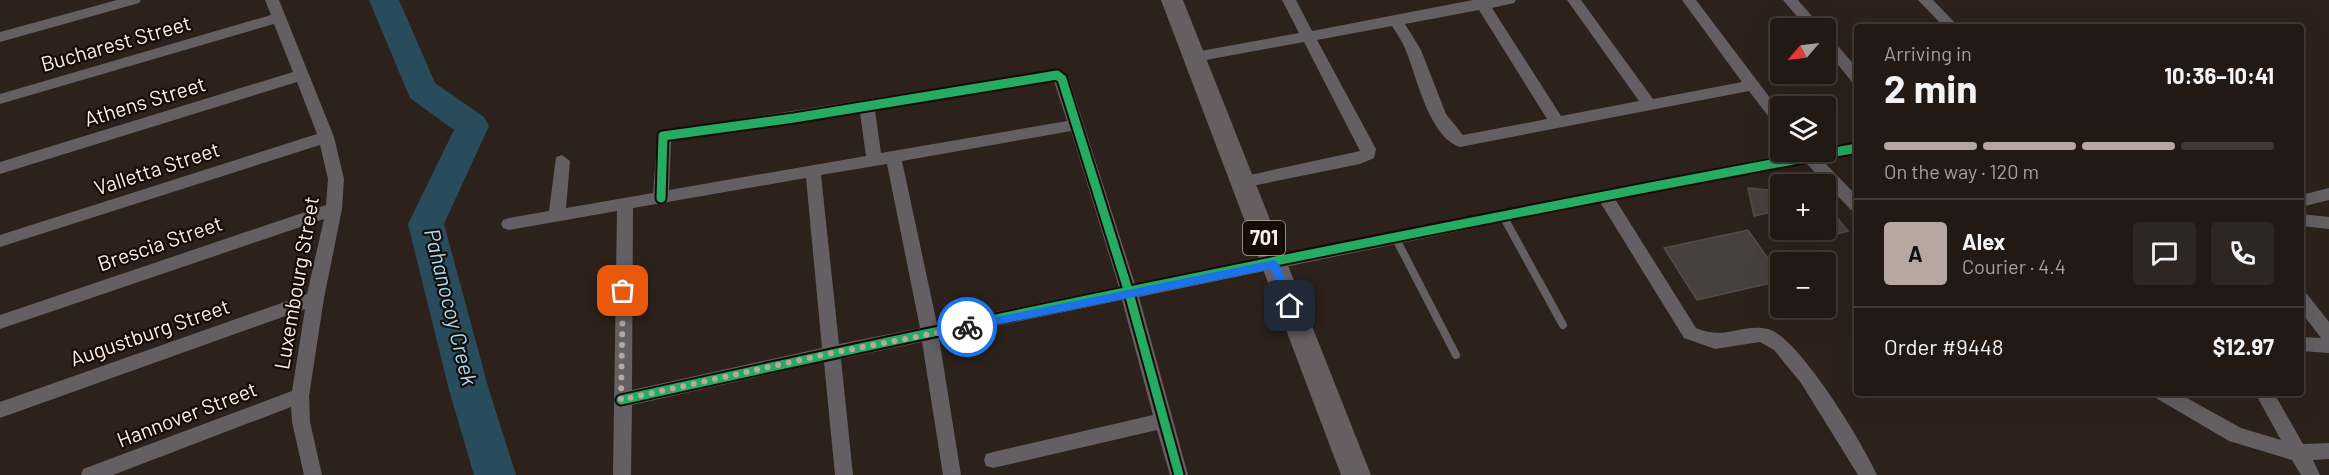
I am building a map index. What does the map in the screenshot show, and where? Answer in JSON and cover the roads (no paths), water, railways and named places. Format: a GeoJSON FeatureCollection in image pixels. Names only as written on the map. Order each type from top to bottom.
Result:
{"type":"FeatureCollection","features":[{"type":"Feature","properties":{"kind":"main road","name":"701"},"geometry":{"type":"LineString","coordinates":[[1172,0],[1356,475]]}},
{"type":"Feature","properties":{"kind":"street"},"geometry":{"type":"LineString","coordinates":[[0,37],[134,0]]}},
{"type":"Feature","properties":{"kind":"street","name":"Luxembourg Street"},"geometry":{"type":"LineString","coordinates":[[272,0],[326,137],[336,179],[334,209],[315,298],[300,396],[301,422],[313,475]]}},
{"type":"Feature","properties":{"kind":"street"},"geometry":{"type":"LineString","coordinates":[[1242,182],[1360,158],[1368,154],[1368,149],[1289,0]]}},
{"type":"Feature","properties":{"kind":"street"},"geometry":{"type":"LineString","coordinates":[[1195,57],[1481,2],[1509,0]]}},
{"type":"Feature","properties":{"kind":"street"},"geometry":{"type":"LineString","coordinates":[[1574,0],[1650,105]]}},
{"type":"Feature","properties":{"kind":"street"},"geometry":{"type":"LineString","coordinates":[[1689,0],[1770,108]]}},
{"type":"Feature","properties":{"kind":"street"},"geometry":{"type":"LineString","coordinates":[[1790,0],[1806,18]]}},
{"type":"Feature","properties":{"kind":"street"},"geometry":{"type":"LineString","coordinates":[[1925,0],[1949,24]]}},
{"type":"Feature","properties":{"kind":"street"},"geometry":{"type":"LineString","coordinates":[[1481,2],[1558,124]]}},
{"type":"Feature","properties":{"kind":"street","name":"Bucharest Street"},"geometry":{"type":"LineString","coordinates":[[0,99],[278,18]]}},
{"type":"Feature","properties":{"kind":"street"},"geometry":{"type":"LineString","coordinates":[[1396,20],[1415,53],[1421,77],[1453,137],[1466,140],[1753,85]]}},
{"type":"Feature","properties":{"kind":"street"},"geometry":{"type":"LineString","coordinates":[[1836,53],[1854,74]]}},
{"type":"Feature","properties":{"kind":"street","name":"Athens Street"},"geometry":{"type":"LineString","coordinates":[[0,168],[302,75]]}},
{"type":"Feature","properties":{"kind":"street"},"geometry":{"type":"LineString","coordinates":[[661,198],[663,136],[1057,75],[1062,79],[1129,293],[1179,475]]}},
{"type":"Feature","properties":{"kind":"street"},"geometry":{"type":"LineString","coordinates":[[867,106],[874,161]]}},
{"type":"Feature","properties":{"kind":"street"},"geometry":{"type":"LineString","coordinates":[[509,224],[1075,125]]}},
{"type":"Feature","properties":{"kind":"street","name":"Valletta Street"},"geometry":{"type":"LineString","coordinates":[[0,241],[326,137]]}},
{"type":"Feature","properties":{"kind":"street"},"geometry":{"type":"LineString","coordinates":[[1836,151],[1854,148]]}},
{"type":"Feature","properties":{"kind":"street"},"geometry":{"type":"LineString","coordinates":[[893,157],[930,335],[952,475]]}},
{"type":"Feature","properties":{"kind":"street"},"geometry":{"type":"LineString","coordinates":[[557,215],[562,161]]}},
{"type":"Feature","properties":{"kind":"street"},"geometry":{"type":"LineString","coordinates":[[621,400],[832,353],[930,335],[1770,161]]}},
{"type":"Feature","properties":{"kind":"street"},"geometry":{"type":"LineString","coordinates":[[1815,162],[1854,203]]}},
{"type":"Feature","properties":{"kind":"street"},"geometry":{"type":"LineString","coordinates":[[813,172],[844,475]]}},
{"type":"Feature","properties":{"kind":"street"},"geometry":{"type":"LineString","coordinates":[[2304,200],[2329,194]]}},
{"type":"Feature","properties":{"kind":"street"},"geometry":{"type":"LineString","coordinates":[[1604,195],[1690,333],[1711,343],[1720,344],[1760,336],[1771,338],[1780,344],[1806,378],[1868,475]]}},
{"type":"Feature","properties":{"kind":"street"},"geometry":{"type":"LineString","coordinates":[[622,475],[621,400],[625,204]]}},
{"type":"Feature","properties":{"kind":"street","name":"Brescia Street"},"geometry":{"type":"LineString","coordinates":[[0,322],[334,209]]}},
{"type":"Feature","properties":{"kind":"street"},"geometry":{"type":"LineString","coordinates":[[2304,220],[2329,223]]}},
{"type":"Feature","properties":{"kind":"street","name":"Augustburg Street"},"geometry":{"type":"LineString","coordinates":[[0,410],[315,298]]}},
{"type":"Feature","properties":{"kind":"street"},"geometry":{"type":"LineString","coordinates":[[2304,303],[2329,335]]}},
{"type":"Feature","properties":{"kind":"street"},"geometry":{"type":"LineString","coordinates":[[2304,344],[2329,346]]}},
{"type":"Feature","properties":{"kind":"street","name":"Hannover Street"},"geometry":{"type":"LineString","coordinates":[[90,475],[300,396]]}},
{"type":"Feature","properties":{"kind":"street"},"geometry":{"type":"LineString","coordinates":[[2167,396],[2236,435],[2297,453],[2329,451]]}},
{"type":"Feature","properties":{"kind":"street"},"geometry":{"type":"LineString","coordinates":[[2266,396],[2311,475]]}},
{"type":"Feature","properties":{"kind":"street"},"geometry":{"type":"LineString","coordinates":[[993,460],[1163,421]]}},
{"type":"Feature","properties":{"kind":"lane"},"geometry":{"type":"LineString","coordinates":[[1503,216],[1563,325]]}},
{"type":"Feature","properties":{"kind":"lane"},"geometry":{"type":"LineString","coordinates":[[1396,239],[1456,355]]}},
{"type":"Feature","properties":{"kind":"waterway","name":"Pahanocoy Creek"},"geometry":{"type":"LineString","coordinates":[[384,0],[422,90],[472,126],[426,224],[469,390],[495,475]]}}]}
